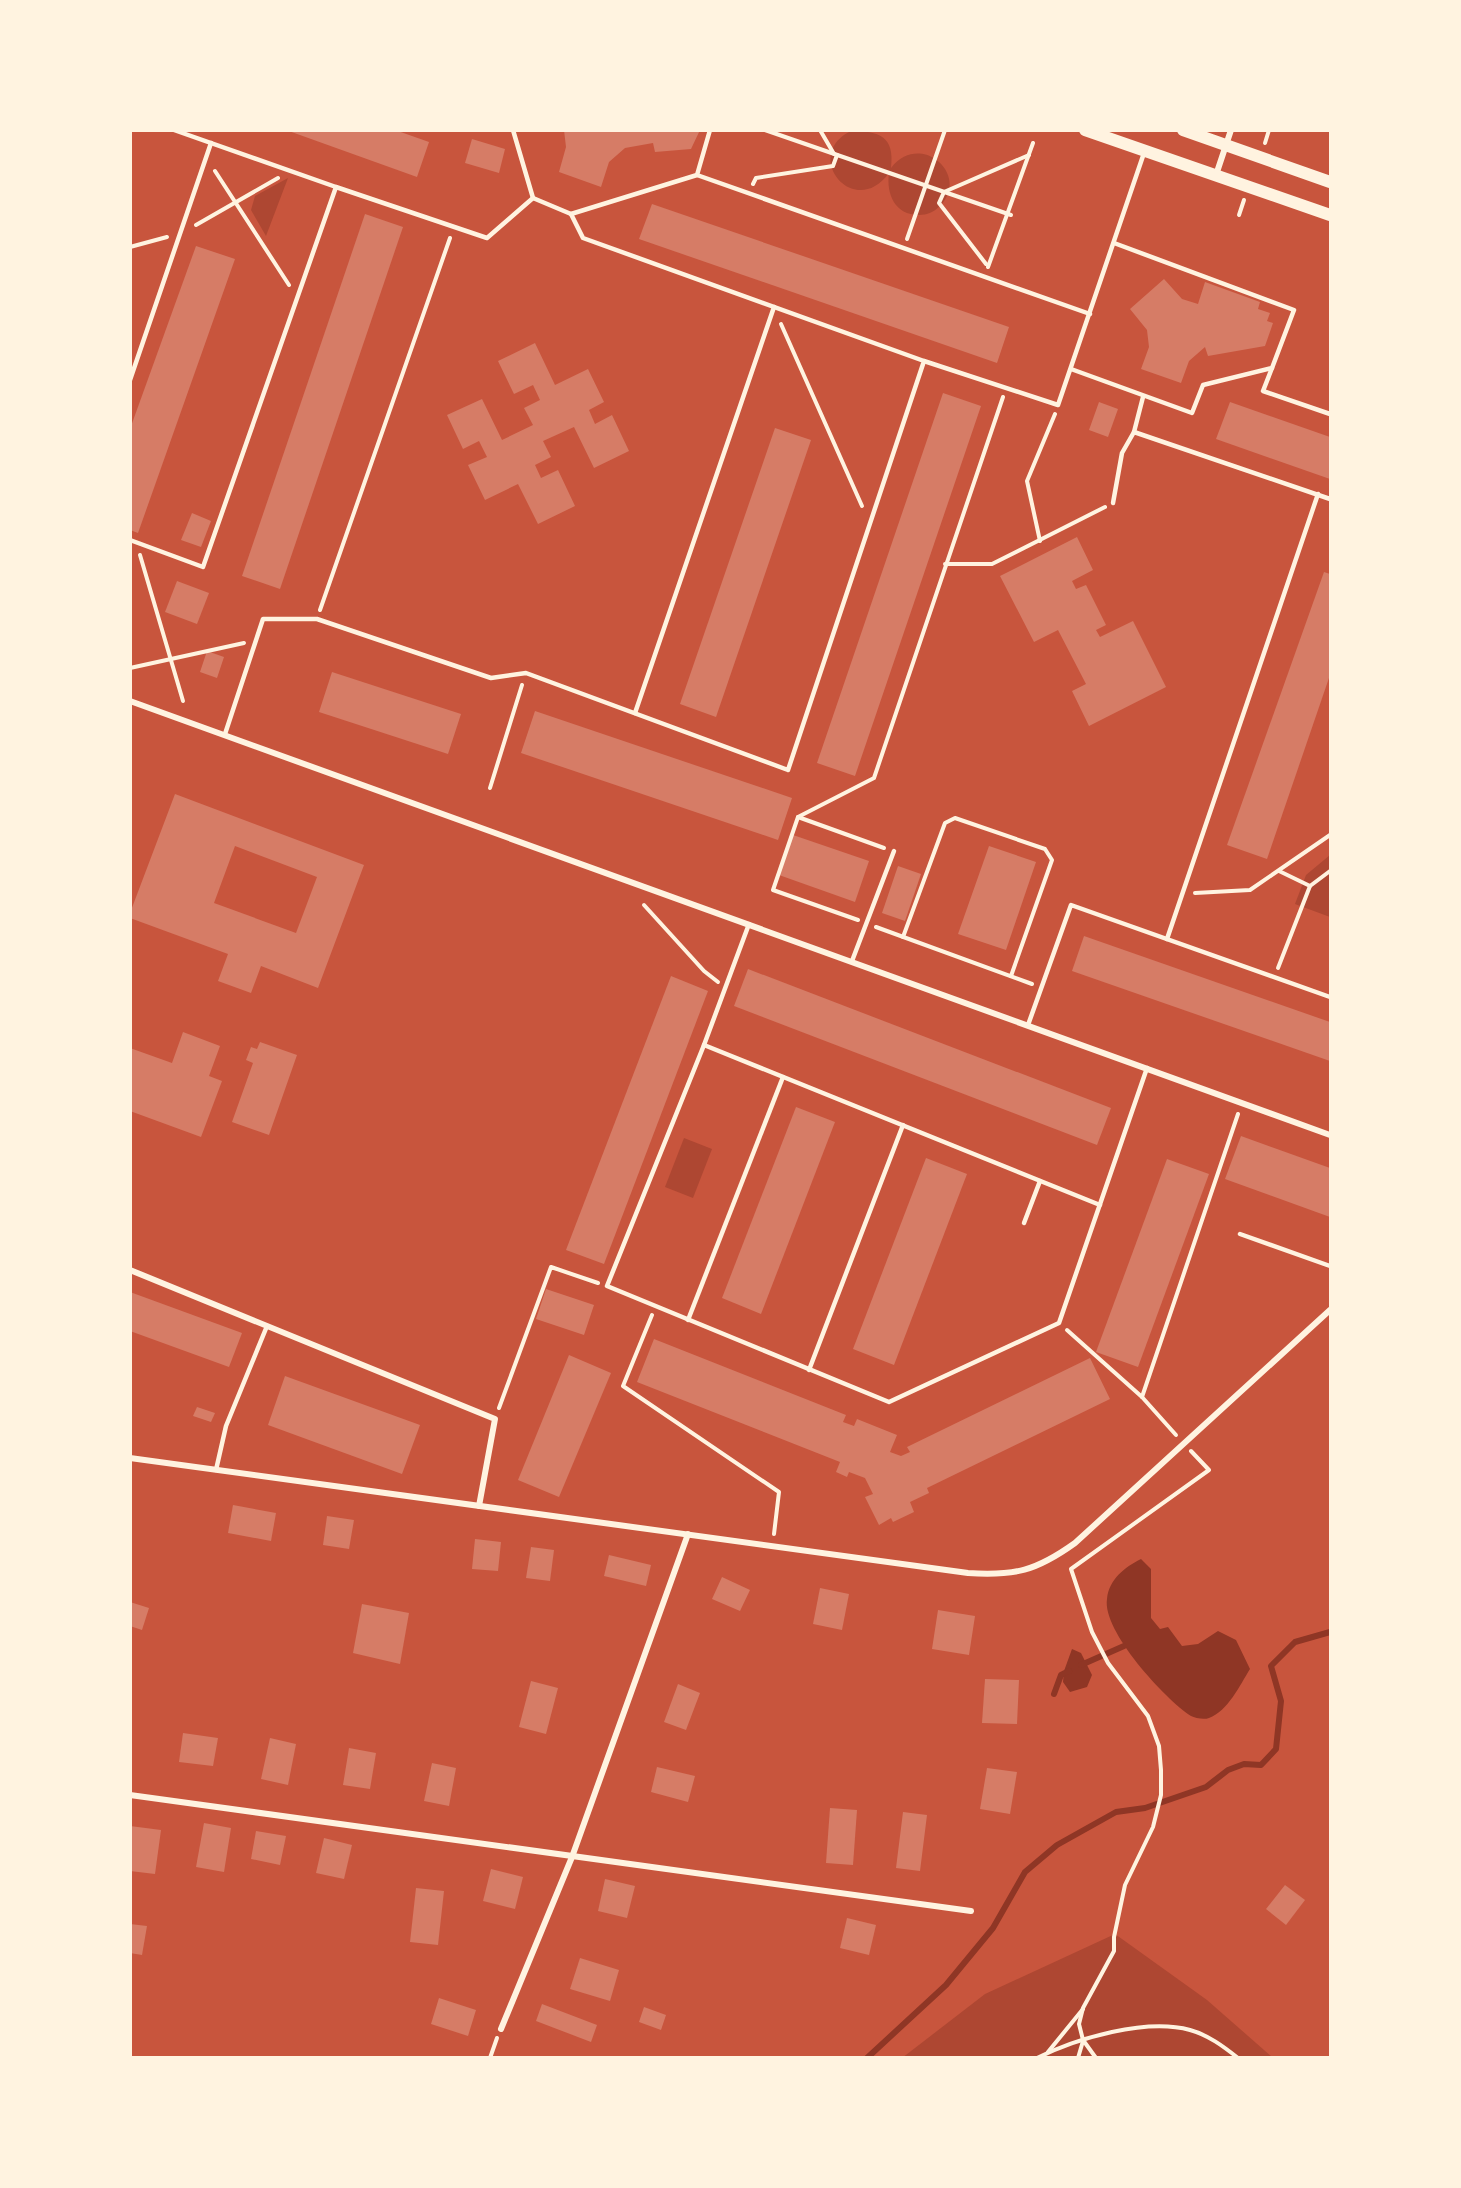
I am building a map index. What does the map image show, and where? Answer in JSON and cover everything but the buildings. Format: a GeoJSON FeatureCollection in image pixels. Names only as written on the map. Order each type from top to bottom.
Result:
{"type":"FeatureCollection","features":[{"type":"Feature","properties":{"kind":"main road"},"geometry":{"type":"LineString","coordinates":[[1085,130],[1330,215]]}},
{"type":"Feature","properties":{"kind":"main road"},"geometry":{"type":"LineString","coordinates":[[1183,130],[1330,182]]}},
{"type":"Feature","properties":{"kind":"street"},"geometry":{"type":"LineString","coordinates":[[1216,176],[1232,130]]}},
{"type":"Feature","properties":{"kind":"street"},"geometry":{"type":"LineString","coordinates":[[130,701],[1330,1135]]}},
{"type":"Feature","properties":{"kind":"street"},"geometry":{"type":"LineString","coordinates":[[130,1270],[495,1419],[479,1506]]}},
{"type":"Feature","properties":{"kind":"street"},"geometry":{"type":"LineString","coordinates":[[130,1458],[968,1573],[995,1575],[1017,1573],[1037,1567],[1091,1530],[1330,1310]]}},
{"type":"Feature","properties":{"kind":"street"},"geometry":{"type":"LineString","coordinates":[[501,2029],[572,1857],[688,1534]]}},
{"type":"Feature","properties":{"kind":"street"},"geometry":{"type":"LineString","coordinates":[[130,1795],[970,1911]]}},
{"type":"Feature","properties":{"kind":"lane"},"geometry":{"type":"LineString","coordinates":[[174,130],[487,238],[532,198]]}},
{"type":"Feature","properties":{"kind":"lane"},"geometry":{"type":"LineString","coordinates":[[513,130],[532,198]]}},
{"type":"Feature","properties":{"kind":"lane"},"geometry":{"type":"LineString","coordinates":[[697,175],[710,130]]}},
{"type":"Feature","properties":{"kind":"lane"},"geometry":{"type":"LineString","coordinates":[[130,380],[211,143]]}},
{"type":"Feature","properties":{"kind":"lane"},"geometry":{"type":"LineString","coordinates":[[532,198],[571,214],[584,238],[924,361],[1058,405],[1144,151]]}},
{"type":"Feature","properties":{"kind":"lane"},"geometry":{"type":"LineString","coordinates":[[571,214],[697,175],[1090,314]]}},
{"type":"Feature","properties":{"kind":"lane"},"geometry":{"type":"LineString","coordinates":[[130,540],[203,567],[336,187]]}},
{"type":"Feature","properties":{"kind":"lane"},"geometry":{"type":"LineString","coordinates":[[1114,243],[1294,310],[1263,391],[1330,414]]}},
{"type":"Feature","properties":{"kind":"lane"},"geometry":{"type":"LineString","coordinates":[[635,713],[774,307]]}},
{"type":"Feature","properties":{"kind":"lane"},"geometry":{"type":"LineString","coordinates":[[225,734],[263,618],[317,619],[491,678],[526,673],[788,770],[924,361]]}},
{"type":"Feature","properties":{"kind":"lane"},"geometry":{"type":"LineString","coordinates":[[1071,369],[1192,413],[1203,385],[1272,368]]}},
{"type":"Feature","properties":{"kind":"lane"},"geometry":{"type":"LineString","coordinates":[[1113,503],[1122,453],[1134,432],[1143,397]]}},
{"type":"Feature","properties":{"kind":"lane"},"geometry":{"type":"LineString","coordinates":[[1134,432],[1330,498]]}},
{"type":"Feature","properties":{"kind":"lane"},"geometry":{"type":"LineString","coordinates":[[1167,939],[1318,494]]}},
{"type":"Feature","properties":{"kind":"lane"},"geometry":{"type":"LineString","coordinates":[[852,961],[894,851]]}},
{"type":"Feature","properties":{"kind":"lane"},"geometry":{"type":"LineString","coordinates":[[1028,1025],[1071,905],[1330,997]]}},
{"type":"Feature","properties":{"kind":"lane"},"geometry":{"type":"LineString","coordinates":[[749,924],[704,1045],[607,1286],[889,1402],[1059,1323],[1148,1068]]}},
{"type":"Feature","properties":{"kind":"lane"},"geometry":{"type":"LineString","coordinates":[[704,1045],[1100,1205]]}},
{"type":"Feature","properties":{"kind":"lane"},"geometry":{"type":"LineString","coordinates":[[688,1320],[783,1077]]}},
{"type":"Feature","properties":{"kind":"lane"},"geometry":{"type":"LineString","coordinates":[[809,1370],[903,1125]]}},
{"type":"Feature","properties":{"kind":"lane"},"geometry":{"type":"LineString","coordinates":[[1024,1223],[1040,1181]]}},
{"type":"Feature","properties":{"kind":"lane"},"geometry":{"type":"LineString","coordinates":[[1240,1234],[1330,1266]]}},
{"type":"Feature","properties":{"kind":"lane"},"geometry":{"type":"LineString","coordinates":[[216,1470],[226,1426],[267,1326]]}},
{"type":"Feature","properties":{"kind":"path"},"geometry":{"type":"LineString","coordinates":[[765,130],[1009,214]]}},
{"type":"Feature","properties":{"kind":"path"},"geometry":{"type":"LineString","coordinates":[[750,194],[756,178],[833,166],[836,155],[820,130]]}},
{"type":"Feature","properties":{"kind":"path"},"geometry":{"type":"LineString","coordinates":[[904,248],[945,130]]}},
{"type":"Feature","properties":{"kind":"path"},"geometry":{"type":"LineString","coordinates":[[1265,143],[1269,130]]}},
{"type":"Feature","properties":{"kind":"path"},"geometry":{"type":"LineString","coordinates":[[985,276],[1033,143]]}},
{"type":"Feature","properties":{"kind":"path"},"geometry":{"type":"LineString","coordinates":[[988,267],[939,203],[944,192],[1029,155]]}},
{"type":"Feature","properties":{"kind":"path"},"geometry":{"type":"LineString","coordinates":[[206,158],[297,298]]}},
{"type":"Feature","properties":{"kind":"path"},"geometry":{"type":"LineString","coordinates":[[130,247],[181,234],[290,171]]}},
{"type":"Feature","properties":{"kind":"path"},"geometry":{"type":"LineString","coordinates":[[1239,215],[1245,196]]}},
{"type":"Feature","properties":{"kind":"path"},"geometry":{"type":"LineString","coordinates":[[317,619],[453,226]]}},
{"type":"Feature","properties":{"kind":"path"},"geometry":{"type":"LineString","coordinates":[[774,307],[870,523]]}},
{"type":"Feature","properties":{"kind":"path"},"geometry":{"type":"LineString","coordinates":[[1006,388],[874,778],[798,817],[772,890],[1041,987]]}},
{"type":"Feature","properties":{"kind":"path"},"geometry":{"type":"LineString","coordinates":[[1040,541],[1027,481],[1058,405]]}},
{"type":"Feature","properties":{"kind":"path"},"geometry":{"type":"LineString","coordinates":[[945,564],[992,564],[1113,503]]}},
{"type":"Feature","properties":{"kind":"path"},"geometry":{"type":"LineString","coordinates":[[137,543],[183,701]]}},
{"type":"Feature","properties":{"kind":"path"},"geometry":{"type":"LineString","coordinates":[[130,668],[256,640]]}},
{"type":"Feature","properties":{"kind":"path"},"geometry":{"type":"LineString","coordinates":[[490,788],[526,673]]}},
{"type":"Feature","properties":{"kind":"path"},"geometry":{"type":"LineString","coordinates":[[798,817],[894,851]]}},
{"type":"Feature","properties":{"kind":"path"},"geometry":{"type":"LineString","coordinates":[[903,938],[945,823],[955,818],[1046,849],[1052,860],[1011,976]]}},
{"type":"Feature","properties":{"kind":"path"},"geometry":{"type":"LineString","coordinates":[[1183,894],[1251,890],[1330,835]]}},
{"type":"Feature","properties":{"kind":"path"},"geometry":{"type":"LineString","coordinates":[[1279,871],[1310,886]]}},
{"type":"Feature","properties":{"kind":"path"},"geometry":{"type":"LineString","coordinates":[[1275,977],[1310,886],[1330,872]]}},
{"type":"Feature","properties":{"kind":"path"},"geometry":{"type":"LineString","coordinates":[[644,905],[704,971],[725,987]]}},
{"type":"Feature","properties":{"kind":"path"},"geometry":{"type":"LineString","coordinates":[[1059,1323],[1142,1397],[1242,1102]]}},
{"type":"Feature","properties":{"kind":"path"},"geometry":{"type":"LineString","coordinates":[[495,1419],[551,1267],[607,1286]]}},
{"type":"Feature","properties":{"kind":"path"},"geometry":{"type":"LineString","coordinates":[[655,1306],[623,1386],[779,1492],[772,1546]]}},
{"type":"Feature","properties":{"kind":"path"},"geometry":{"type":"LineString","coordinates":[[1047,2052],[1083,2008],[1114,1951],[1114,1937],[1125,1885],[1153,1827],[1161,1795],[1159,1746],[1148,1716],[1108,1663],[1092,1632],[1071,1569],[1209,1470]]}},
{"type":"Feature","properties":{"kind":"path"},"geometry":{"type":"LineString","coordinates":[[1083,2008],[1079,2024],[1083,2040],[1096,2058]]}},
{"type":"Feature","properties":{"kind":"path"},"geometry":{"type":"LineString","coordinates":[[1037,2058],[1047,2052],[1083,2040],[1123,2030],[1163,2026],[1190,2030],[1216,2041],[1238,2058]]}},
{"type":"Feature","properties":{"kind":"path"},"geometry":{"type":"LineString","coordinates":[[490,2058],[501,2029]]}},
{"type":"Feature","properties":{"kind":"path"},"geometry":{"type":"LineString","coordinates":[[1078,2058],[1083,2040]]}},
{"type":"Feature","properties":{"kind":"shaded area"},"geometry":{"type":"Polygon","coordinates":[[[851,131],[870,132],[883,138],[890,149],[891,168],[903,157],[916,154],[928,155],[938,162],[946,171],[950,182],[948,194],[940,206],[933,211],[919,215],[904,211],[898,207],[891,196],[889,173],[875,186],[861,190],[848,187],[838,179],[832,167],[831,154],[837,142],[851,131]]]}},
{"type":"Feature","properties":{"kind":"shaded area"},"geometry":{"type":"Polygon","coordinates":[[[288,178],[266,236],[251,210],[255,196],[288,178]]]}},
{"type":"Feature","properties":{"kind":"shaded area"},"geometry":{"type":"Polygon","coordinates":[[[1330,855],[1330,917],[1295,904],[1306,875],[1330,855]]]}},
{"type":"Feature","properties":{"kind":"shaded area"},"geometry":{"type":"Polygon","coordinates":[[[684,1138],[712,1149],[693,1198],[665,1187],[684,1138]]]}},
{"type":"Feature","properties":{"kind":"shaded area"},"geometry":{"type":"Polygon","coordinates":[[[1141,1559],[1151,1569],[1151,1618],[1160,1629],[1168,1627],[1182,1646],[1198,1644],[1218,1631],[1236,1640],[1250,1669],[1228,1704],[1216,1715],[1205,1719],[1191,1716],[1180,1707],[1137,1663],[1114,1628],[1108,1613],[1108,1592],[1119,1574],[1141,1559]]]}},
{"type":"Feature","properties":{"kind":"shaded area"},"geometry":{"type":"Polygon","coordinates":[[[1072,1649],[1081,1653],[1092,1675],[1087,1687],[1070,1692],[1063,1682],[1064,1671],[1072,1649]]]}},
{"type":"Feature","properties":{"kind":"shaded area"},"geometry":{"type":"Polygon","coordinates":[[[1115,1934],[1207,2000],[1272,2057],[902,2058],[985,1994],[1115,1934]]]}},
{"type":"Feature","properties":{"kind":"waterway"},"geometry":{"type":"LineString","coordinates":[[867,2058],[946,1985],[993,1928],[1025,1872],[1057,1845],[1116,1812],[1145,1808],[1206,1787],[1228,1770],[1244,1764],[1261,1765],[1276,1749],[1281,1701],[1271,1666],[1295,1642],[1330,1632]]}},
{"type":"Feature","properties":{"kind":"waterway"},"geometry":{"type":"LineString","coordinates":[[1081,1665],[1124,1646]]}},
{"type":"Feature","properties":{"kind":"waterway"},"geometry":{"type":"LineString","coordinates":[[1054,1694],[1061,1675],[1069,1671]]}}]}
